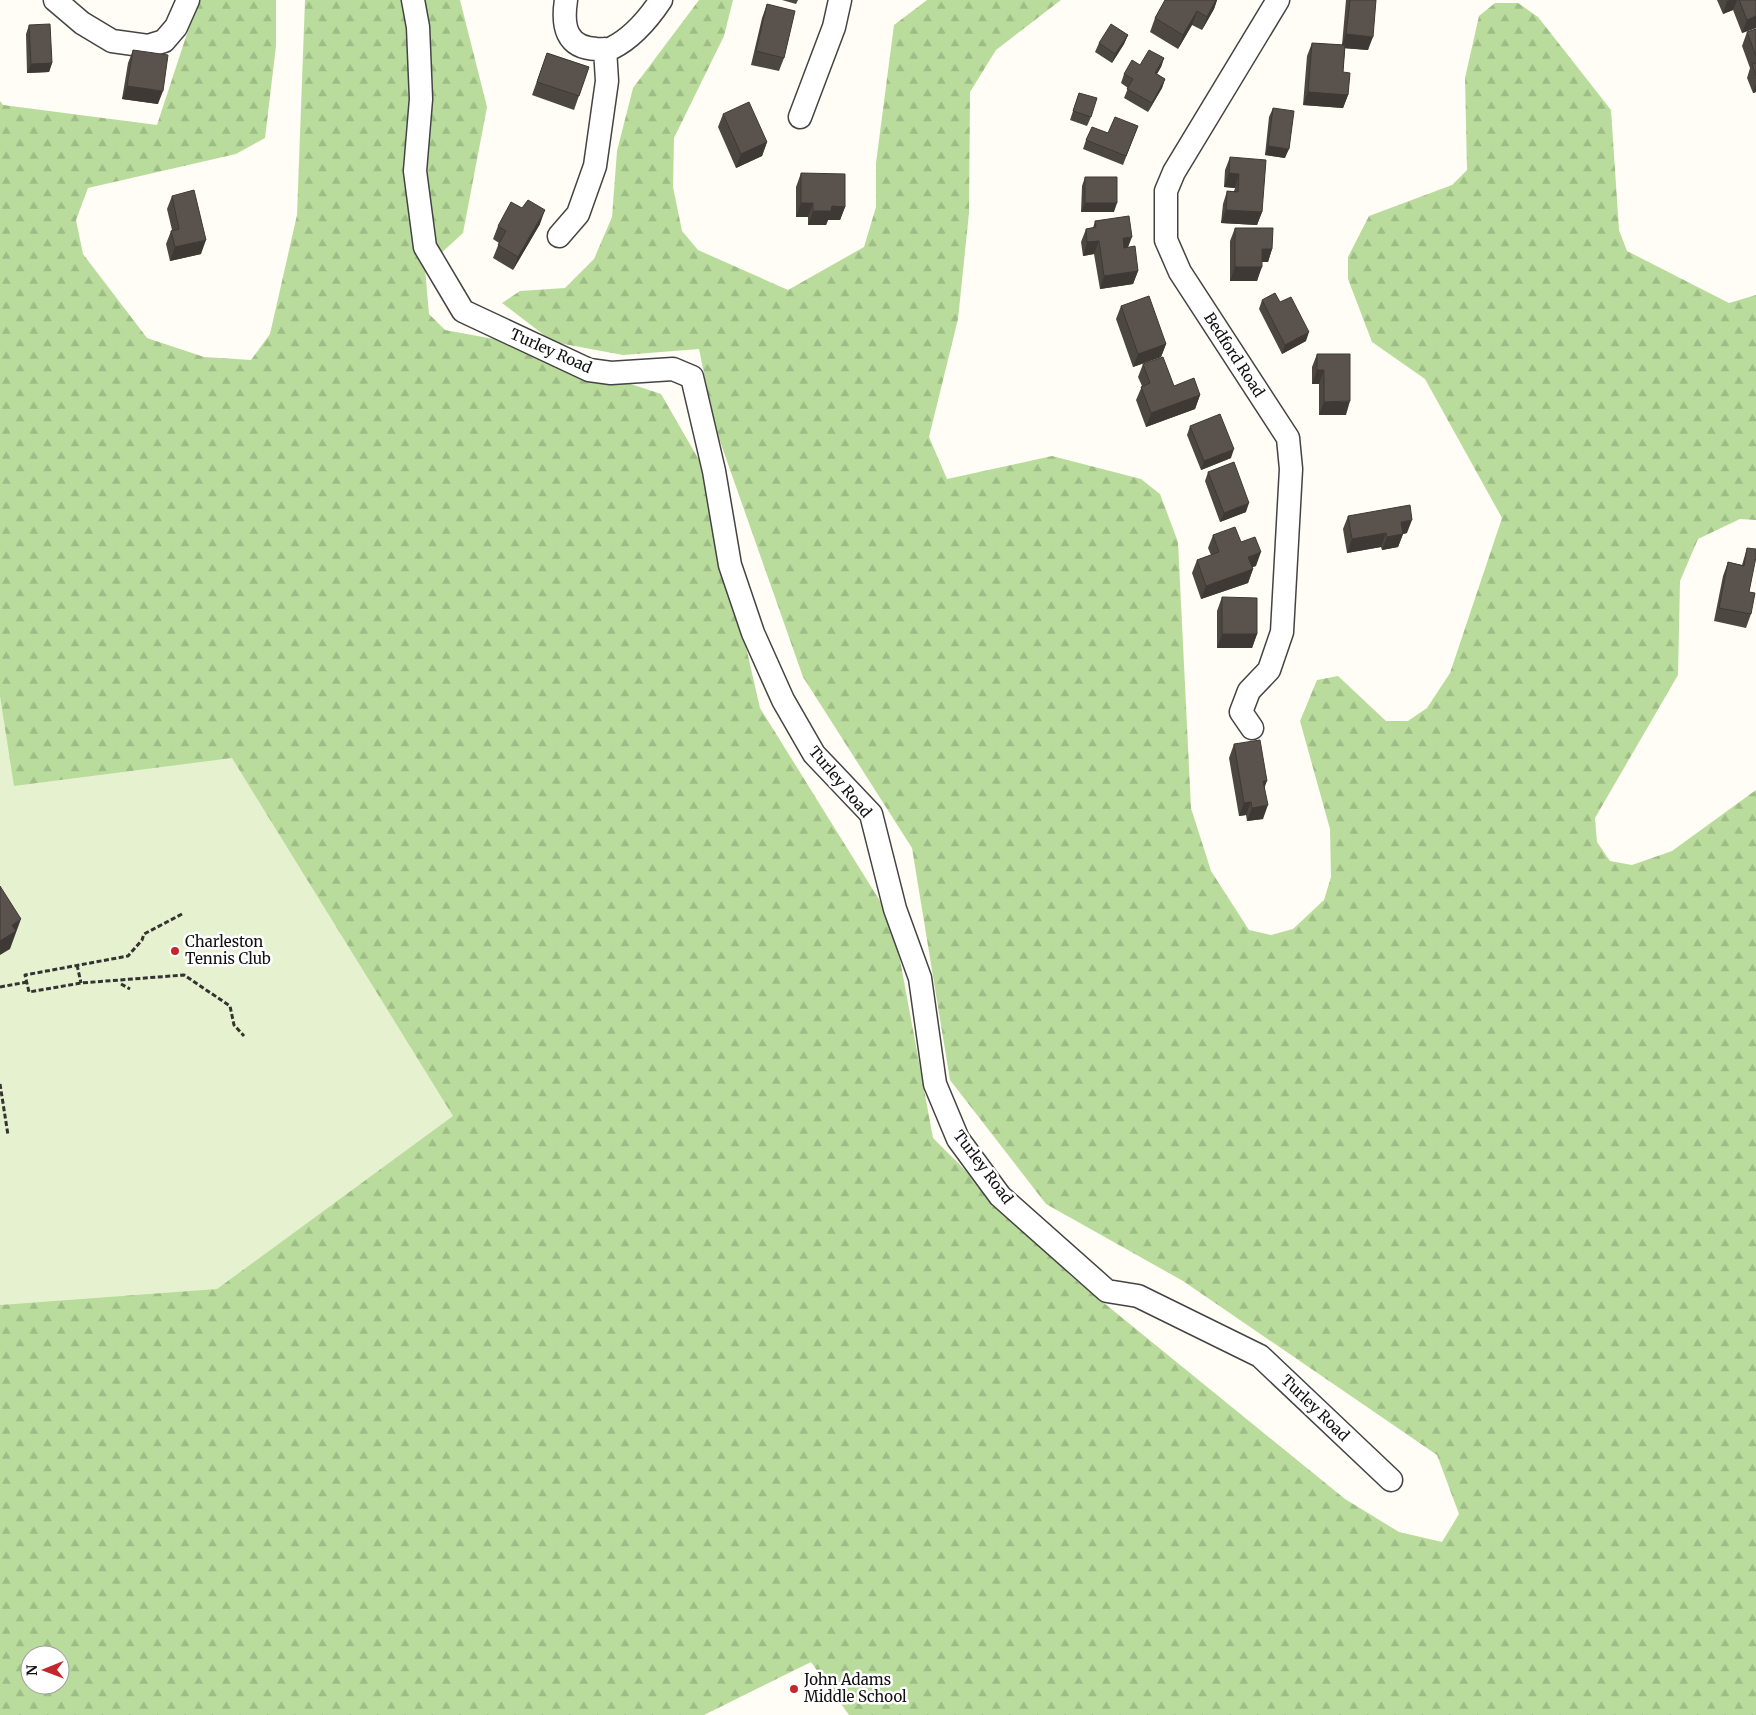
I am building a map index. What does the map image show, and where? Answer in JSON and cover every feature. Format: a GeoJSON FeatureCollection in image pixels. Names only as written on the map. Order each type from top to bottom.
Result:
{"type":"FeatureCollection","features":[{"type":"Feature","properties":{"kind":"street"},"geometry":{"type":"LineString","coordinates":[[55,0],[82,23],[112,41],[148,46],[164,41],[176,27],[188,0]]}},
{"type":"Feature","properties":{"kind":"street","name":"Turley Road"},"geometry":{"type":"LineString","coordinates":[[413,0],[418,27],[421,99],[415,171],[425,247],[463,311],[589,370],[611,372],[673,369],[692,377],[714,471],[730,565],[753,633],[783,700],[814,754],[872,814],[894,909],[920,978],[935,1084],[958,1139],[1000,1196],[1107,1291],[1138,1296],[1260,1356],[1391,1480]]}},
{"type":"Feature","properties":{"kind":"street"},"geometry":{"type":"LineString","coordinates":[[566,0],[564,14],[568,36],[584,49],[610,50],[632,34],[661,0]]}},
{"type":"Feature","properties":{"kind":"street"},"geometry":{"type":"LineString","coordinates":[[800,117],[834,27],[840,0]]}},
{"type":"Feature","properties":{"kind":"street","name":"Bedford Road"},"geometry":{"type":"LineString","coordinates":[[1252,728],[1241,712],[1249,692],[1269,670],[1282,632],[1292,469],[1288,438],[1180,272],[1166,240],[1166,191],[1174,172],[1278,0]]}},
{"type":"Feature","properties":{"kind":"street"},"geometry":{"type":"LineString","coordinates":[[559,236],[578,214],[595,166],[607,81],[605,49]]}},
{"type":"Feature","properties":{"kind":"path"},"geometry":{"type":"LineString","coordinates":[[182,914],[144,934],[142,940],[128,956],[25,975],[29,992],[80,983],[184,975],[230,1006],[234,1025],[244,1036]]}},
{"type":"Feature","properties":{"kind":"path"},"geometry":{"type":"LineString","coordinates":[[78,965],[80,983]]}},
{"type":"Feature","properties":{"kind":"path"},"geometry":{"type":"LineString","coordinates":[[0,987],[27,982]]}},
{"type":"Feature","properties":{"kind":"path"},"geometry":{"type":"LineString","coordinates":[[121,984],[130,989]]}},
{"type":"Feature","properties":{"kind":"path"},"geometry":{"type":"LineString","coordinates":[[0,1084],[8,1135]]}},
{"type":"Feature","properties":{"kind":"green space"},"geometry":{"type":"Polygon","coordinates":[[[198,0],[276,0],[276,46],[265,138],[236,154],[88,188],[76,220],[83,254],[147,338],[204,357],[251,360],[270,334],[297,215],[305,0],[460,0],[487,107],[463,233],[425,268],[429,314],[445,330],[494,339],[661,394],[706,472],[760,708],[893,922],[933,1138],[1072,1277],[1345,1499],[1399,1532],[1442,1542],[1459,1514],[1437,1455],[1183,1281],[1046,1204],[950,1080],[912,848],[803,677],[715,427],[699,349],[623,355],[553,342],[502,303],[520,291],[565,288],[594,259],[612,217],[617,151],[633,88],[699,0],[733,0],[724,36],[674,138],[673,187],[682,231],[698,250],[788,290],[864,247],[876,207],[876,163],[894,25],[927,0],[1061,0],[996,50],[970,92],[969,213],[958,319],[929,437],[947,479],[1052,456],[1141,479],[1160,494],[1178,542],[1191,808],[1211,871],[1249,930],[1271,935],[1293,929],[1324,900],[1331,877],[1330,829],[1300,721],[1317,680],[1338,676],[1386,721],[1408,721],[1427,708],[1450,673],[1502,518],[1425,379],[1372,342],[1348,279],[1348,257],[1369,216],[1452,185],[1467,170],[1465,78],[1479,16],[1495,3],[1518,3],[1538,17],[1611,110],[1619,230],[1627,251],[1729,303],[1756,295],[1756,520],[1740,519],[1698,539],[1680,581],[1678,675],[1595,818],[1597,842],[1610,861],[1632,865],[1672,851],[1756,790],[1756,1715],[849,1715],[811,1662],[704,1715],[0,1715],[0,101],[3,105],[157,125],[198,0]]]}},
{"type":"Feature","properties":{"kind":"green space","name":"Charleston Tennis Club"},"geometry":{"type":"Polygon","coordinates":[[[0,696],[14,786],[232,758],[453,1116],[217,1289],[0,1305],[0,696]]]}},
{"type":"Feature","properties":{"kind":"building"},"geometry":{"type":"Polygon","coordinates":[[[1165,0],[1216,0],[1207,17],[1197,11],[1183,35],[1155,18],[1165,0]]]}},
{"type":"Feature","properties":{"kind":"building"},"geometry":{"type":"Polygon","coordinates":[[[1350,0],[1376,0],[1373,37],[1346,34],[1350,0]]]}},
{"type":"Feature","properties":{"kind":"building"},"geometry":{"type":"Polygon","coordinates":[[[1739,0],[1756,0],[1756,16],[1747,20],[1739,0]]]}},
{"type":"Feature","properties":{"kind":"building"},"geometry":{"type":"Polygon","coordinates":[[[767,4],[795,11],[784,58],[756,51],[767,4]]]}},
{"type":"Feature","properties":{"kind":"building"},"geometry":{"type":"Polygon","coordinates":[[[50,24],[52,63],[31,64],[29,25],[50,24]]]}},
{"type":"Feature","properties":{"kind":"building"},"geometry":{"type":"Polygon","coordinates":[[[1111,24],[1128,35],[1115,54],[1099,43],[1111,24]]]}},
{"type":"Feature","properties":{"kind":"building"},"geometry":{"type":"Polygon","coordinates":[[[1756,29],[1756,56],[1747,32],[1756,29]]]}},
{"type":"Feature","properties":{"kind":"building"},"geometry":{"type":"Polygon","coordinates":[[[1312,43],[1345,45],[1343,72],[1350,73],[1348,95],[1308,92],[1312,43]]]}},
{"type":"Feature","properties":{"kind":"building"},"geometry":{"type":"Polygon","coordinates":[[[133,50],[168,55],[163,91],[127,86],[133,50]]]}},
{"type":"Feature","properties":{"kind":"building"},"geometry":{"type":"Polygon","coordinates":[[[1149,50],[1164,58],[1155,73],[1165,79],[1152,103],[1127,89],[1133,79],[1124,74],[1132,60],[1140,65],[1149,50]]]}},
{"type":"Feature","properties":{"kind":"building"},"geometry":{"type":"Polygon","coordinates":[[[547,53],[589,67],[579,96],[537,82],[547,53]]]}},
{"type":"Feature","properties":{"kind":"building"},"geometry":{"type":"Polygon","coordinates":[[[1756,63],[1756,76],[1752,64],[1756,63]]]}},
{"type":"Feature","properties":{"kind":"building"},"geometry":{"type":"Polygon","coordinates":[[[1079,93],[1097,98],[1091,117],[1073,111],[1079,93]]]}},
{"type":"Feature","properties":{"kind":"building"},"geometry":{"type":"Polygon","coordinates":[[[749,102],[767,142],[741,154],[723,114],[749,102]]]}},
{"type":"Feature","properties":{"kind":"building"},"geometry":{"type":"Polygon","coordinates":[[[1273,108],[1294,111],[1289,149],[1268,146],[1273,108]]]}},
{"type":"Feature","properties":{"kind":"building"},"geometry":{"type":"Polygon","coordinates":[[[1115,117],[1138,126],[1126,156],[1086,140],[1092,127],[1108,133],[1115,117]]]}},
{"type":"Feature","properties":{"kind":"building"},"geometry":{"type":"Polygon","coordinates":[[[1230,157],[1266,160],[1262,212],[1226,210],[1227,191],[1238,192],[1239,174],[1229,173],[1230,157]]]}},
{"type":"Feature","properties":{"kind":"building"},"geometry":{"type":"Polygon","coordinates":[[[801,173],[845,174],[845,207],[832,206],[831,211],[813,211],[813,203],[801,203],[801,173]]]}},
{"type":"Feature","properties":{"kind":"building"},"geometry":{"type":"Polygon","coordinates":[[[1085,177],[1117,177],[1117,203],[1085,203],[1085,177]]]}},
{"type":"Feature","properties":{"kind":"building"},"geometry":{"type":"Polygon","coordinates":[[[194,190],[206,240],[175,247],[171,231],[179,229],[172,196],[194,190]]]}},
{"type":"Feature","properties":{"kind":"building"},"geometry":{"type":"Polygon","coordinates":[[[528,200],[545,210],[518,257],[498,245],[506,231],[498,226],[511,202],[522,208],[528,200]]]}},
{"type":"Feature","properties":{"kind":"building"},"geometry":{"type":"Polygon","coordinates":[[[1129,216],[1132,237],[1123,238],[1124,248],[1135,246],[1138,271],[1104,276],[1099,241],[1087,242],[1086,229],[1096,227],[1095,221],[1129,216]]]}},
{"type":"Feature","properties":{"kind":"building"},"geometry":{"type":"Polygon","coordinates":[[[1235,228],[1273,228],[1272,249],[1262,249],[1262,267],[1235,267],[1235,228]]]}},
{"type":"Feature","properties":{"kind":"building"},"geometry":{"type":"Polygon","coordinates":[[[1275,293],[1280,302],[1291,297],[1309,332],[1285,345],[1262,300],[1275,293]]]}},
{"type":"Feature","properties":{"kind":"building"},"geometry":{"type":"Polygon","coordinates":[[[1149,296],[1166,344],[1138,354],[1121,306],[1149,296]]]}},
{"type":"Feature","properties":{"kind":"building"},"geometry":{"type":"Polygon","coordinates":[[[1317,354],[1350,354],[1350,401],[1324,402],[1324,370],[1317,370],[1317,354]]]}},
{"type":"Feature","properties":{"kind":"building"},"geometry":{"type":"Polygon","coordinates":[[[1163,357],[1174,386],[1194,378],[1200,395],[1151,413],[1141,387],[1150,383],[1143,364],[1163,357]]]}},
{"type":"Feature","properties":{"kind":"building"},"geometry":{"type":"Polygon","coordinates":[[[1220,414],[1234,449],[1204,461],[1190,426],[1220,414]]]}},
{"type":"Feature","properties":{"kind":"building"},"geometry":{"type":"Polygon","coordinates":[[[1234,462],[1249,503],[1224,513],[1208,472],[1234,462]]]}},
{"type":"Feature","properties":{"kind":"building"},"geometry":{"type":"Polygon","coordinates":[[[1410,505],[1412,520],[1401,522],[1403,534],[1387,537],[1386,533],[1352,539],[1348,516],[1410,505]]]}},
{"type":"Feature","properties":{"kind":"building"},"geometry":{"type":"Polygon","coordinates":[[[1235,527],[1241,542],[1255,537],[1261,552],[1248,557],[1253,569],[1206,586],[1197,560],[1219,552],[1213,535],[1235,527]]]}},
{"type":"Feature","properties":{"kind":"building"},"geometry":{"type":"Polygon","coordinates":[[[1747,548],[1756,549],[1749,592],[1755,593],[1751,614],[1719,608],[1728,562],[1744,566],[1747,548]]]}},
{"type":"Feature","properties":{"kind":"building"},"geometry":{"type":"Polygon","coordinates":[[[1222,597],[1257,598],[1257,634],[1222,634],[1222,597]]]}},
{"type":"Feature","properties":{"kind":"building"},"geometry":{"type":"Polygon","coordinates":[[[1260,740],[1267,781],[1263,781],[1268,805],[1252,808],[1251,802],[1244,803],[1234,744],[1260,740]]]}},
{"type":"Feature","properties":{"kind":"building"},"geometry":{"type":"Polygon","coordinates":[[[0,886],[21,919],[12,925],[16,931],[0,941],[0,886]]]}},
{"type":"Feature","properties":{"kind":"place","name":"Charleston Tennis Club"},"geometry":{"type":"Point","coordinates":[175,951]}},
{"type":"Feature","properties":{"kind":"place","name":"John Adams Middle School"},"geometry":{"type":"Point","coordinates":[794,1689]}}]}
